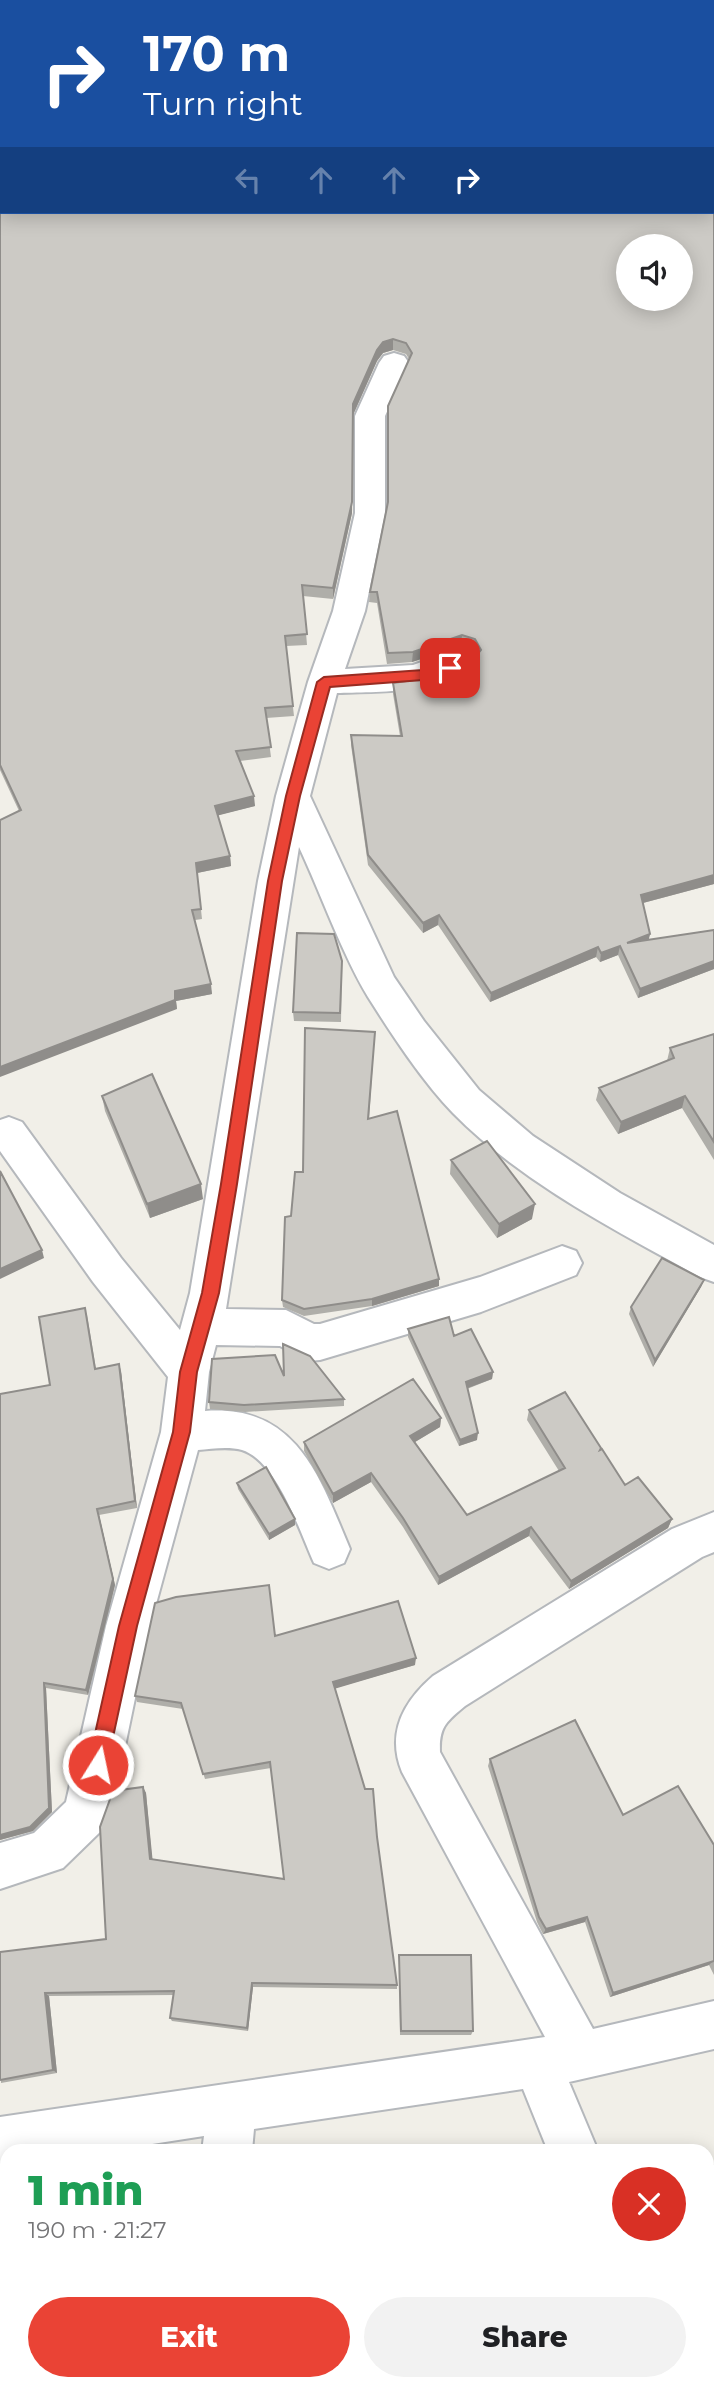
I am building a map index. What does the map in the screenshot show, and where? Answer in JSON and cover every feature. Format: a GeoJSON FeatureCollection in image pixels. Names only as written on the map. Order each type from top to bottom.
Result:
{"type":"FeatureCollection","features":[{"type":"Feature","properties":{"kind":"street"},"geometry":{"type":"LineString","coordinates":[[0,1866],[47,1852],[84,1816],[94,1785],[128,1626],[182,1432],[189,1372],[213,1279],[275,881],[293,796],[324,682],[349,611],[370,513],[370,416],[394,363]]}},
{"type":"Feature","properties":{"kind":"street"},"geometry":{"type":"LineString","coordinates":[[324,682],[423,675],[450,668],[462,660]]}},
{"type":"Feature","properties":{"kind":"street"},"geometry":{"type":"LineString","coordinates":[[293,796],[380,985],[411,1032],[466,1101],[520,1147],[606,1205],[714,1265]]}},
{"type":"Feature","properties":{"kind":"street"},"geometry":{"type":"LineString","coordinates":[[9,1133],[107,1270],[189,1372]]}},
{"type":"Feature","properties":{"kind":"street"},"geometry":{"type":"LineString","coordinates":[[201,1327],[273,1326],[286,1328],[309,1343],[320,1342],[481,1294],[562,1263]]}},
{"type":"Feature","properties":{"kind":"street"},"geometry":{"type":"LineString","coordinates":[[182,1432],[240,1430],[262,1437],[292,1470],[329,1549]]}},
{"type":"Feature","properties":{"kind":"street"},"geometry":{"type":"LineString","coordinates":[[572,2144],[559,2059],[477,1859],[418,1756],[417,1730],[428,1709],[449,1691],[687,1543],[714,1532]]}},
{"type":"Feature","properties":{"kind":"street"},"geometry":{"type":"LineString","coordinates":[[0,2142],[229,2129],[714,2025]]}},
{"type":"Feature","properties":{"kind":"building"},"geometry":{"type":"Polygon","coordinates":[[[0,214],[714,214],[714,875],[641,895],[650,934],[627,943],[714,930],[714,961],[640,989],[620,946],[601,953],[598,947],[491,993],[439,915],[423,923],[368,855],[351,735],[402,736],[393,683],[435,677],[454,671],[471,662],[481,650],[475,639],[462,635],[413,652],[388,653],[377,592],[370,592],[388,502],[388,406],[412,353],[406,343],[393,339],[383,342],[377,350],[353,404],[352,502],[333,588],[302,585],[307,634],[285,636],[293,706],[265,708],[271,747],[236,751],[254,796],[215,806],[230,856],[196,863],[201,909],[192,910],[211,984],[175,991],[175,1000],[0,1067],[0,820],[21,810],[0,765],[0,214]]]}},
{"type":"Feature","properties":{"kind":"building"},"geometry":{"type":"Polygon","coordinates":[[[297,933],[334,934],[342,961],[340,1013],[293,1012],[297,933]]]}},
{"type":"Feature","properties":{"kind":"building"},"geometry":{"type":"Polygon","coordinates":[[[305,1028],[375,1032],[368,1119],[397,1111],[439,1279],[372,1299],[304,1309],[282,1300],[285,1217],[291,1216],[295,1172],[303,1172],[305,1028]]]}},
{"type":"Feature","properties":{"kind":"building"},"geometry":{"type":"Polygon","coordinates":[[[714,1034],[714,1142],[685,1096],[621,1122],[599,1088],[674,1058],[670,1048],[714,1034]]]}},
{"type":"Feature","properties":{"kind":"building"},"geometry":{"type":"Polygon","coordinates":[[[152,1074],[201,1184],[147,1204],[102,1096],[152,1074]]]}},
{"type":"Feature","properties":{"kind":"building"},"geometry":{"type":"Polygon","coordinates":[[[487,1141],[535,1204],[499,1224],[451,1160],[487,1141]]]}},
{"type":"Feature","properties":{"kind":"building"},"geometry":{"type":"Polygon","coordinates":[[[0,1171],[42,1250],[0,1269],[0,1171]]]}},
{"type":"Feature","properties":{"kind":"building"},"geometry":{"type":"Polygon","coordinates":[[[662,1258],[704,1280],[655,1360],[631,1307],[662,1258]]]}},
{"type":"Feature","properties":{"kind":"building"},"geometry":{"type":"Polygon","coordinates":[[[85,1308],[95,1369],[119,1364],[135,1501],[97,1509],[113,1579],[86,1690],[44,1683],[49,1808],[30,1827],[0,1835],[0,1394],[50,1385],[39,1317],[85,1308]]]}},
{"type":"Feature","properties":{"kind":"building"},"geometry":{"type":"Polygon","coordinates":[[[449,1317],[454,1336],[471,1329],[493,1372],[466,1382],[478,1433],[460,1440],[408,1329],[449,1317]]]}},
{"type":"Feature","properties":{"kind":"building"},"geometry":{"type":"Polygon","coordinates":[[[283,1344],[310,1356],[344,1399],[244,1405],[209,1402],[212,1359],[275,1355],[284,1376],[283,1344]]]}},
{"type":"Feature","properties":{"kind":"building"},"geometry":{"type":"Polygon","coordinates":[[[413,1379],[441,1418],[410,1436],[467,1515],[565,1468],[529,1410],[565,1392],[625,1485],[638,1477],[672,1519],[571,1581],[531,1527],[439,1577],[403,1518],[371,1473],[333,1494],[304,1442],[413,1379]]]}},
{"type":"Feature","properties":{"kind":"building"},"geometry":{"type":"Polygon","coordinates":[[[266,1467],[295,1519],[269,1534],[237,1483],[266,1467]]]}},
{"type":"Feature","properties":{"kind":"building"},"geometry":{"type":"Polygon","coordinates":[[[269,1585],[275,1636],[398,1601],[416,1658],[333,1682],[365,1789],[373,1789],[397,1985],[252,1983],[247,2028],[170,2018],[174,1991],[45,1993],[53,2070],[0,2080],[0,1952],[106,1939],[100,1827],[113,1791],[143,1787],[150,1859],[284,1879],[270,1762],[203,1774],[181,1703],[135,1696],[155,1603],[176,1597],[269,1585]]]}},
{"type":"Feature","properties":{"kind":"building"},"geometry":{"type":"Polygon","coordinates":[[[575,1720],[623,1815],[678,1786],[714,1845],[714,1961],[613,1993],[587,1917],[546,1929],[539,1917],[490,1759],[575,1720]]]}},
{"type":"Feature","properties":{"kind":"building"},"geometry":{"type":"Polygon","coordinates":[[[399,1955],[471,1955],[473,2031],[401,2031],[399,1955]]]}},
{"type":"Feature","properties":{"kind":"route"},"geometry":{"type":"LineString","coordinates":[[98,1765],[128,1626],[182,1432],[189,1372],[210,1293],[229,1184],[275,881],[293,796],[324,682],[423,675],[450,668]]}}]}
